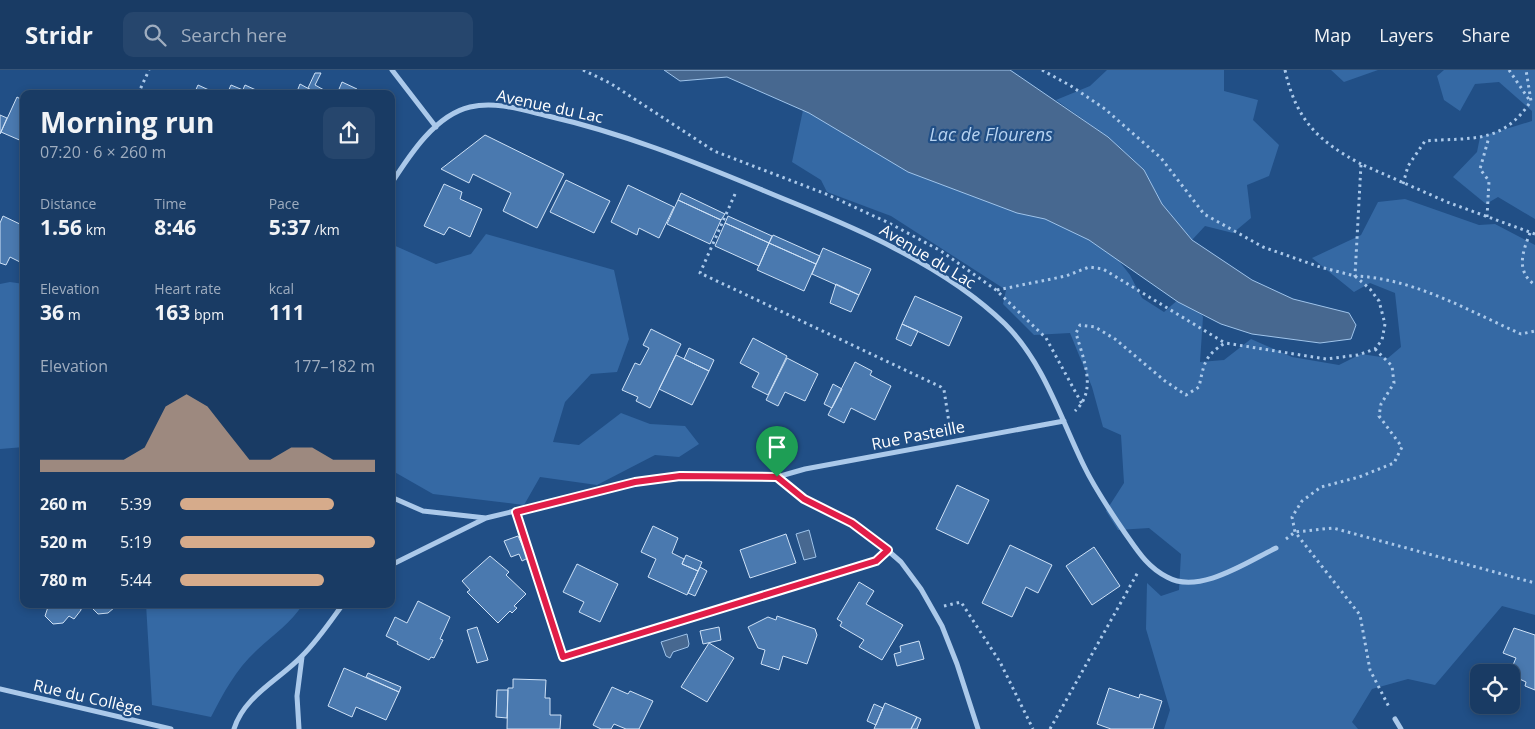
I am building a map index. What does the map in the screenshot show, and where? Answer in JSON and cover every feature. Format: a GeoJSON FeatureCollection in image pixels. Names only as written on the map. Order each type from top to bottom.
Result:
{"type":"FeatureCollection","features":[{"type":"Feature","properties":{"kind":"street"},"geometry":{"type":"LineString","coordinates":[[392,70],[436,127]]}},
{"type":"Feature","properties":{"kind":"street","name":"Avenue du Lac"},"geometry":{"type":"LineString","coordinates":[[395,178],[419,145],[436,127],[450,117],[468,107],[489,105],[512,107],[585,124],[642,141],[854,228],[888,244],[938,273],[978,301],[1004,324],[1027,349],[1104,503],[1144,561],[1168,578],[1192,584],[1228,572],[1276,548]]}},
{"type":"Feature","properties":{"kind":"street","name":"Rue Pasteille"},"geometry":{"type":"LineString","coordinates":[[395,562],[486,518],[635,482],[680,476],[777,477],[805,469],[1064,420]]}},
{"type":"Feature","properties":{"kind":"street"},"geometry":{"type":"LineString","coordinates":[[777,477],[804,499],[852,523],[901,562],[942,626],[957,664],[978,729]]}},
{"type":"Feature","properties":{"kind":"street","name":"Rue Pasteille"},"geometry":{"type":"LineString","coordinates":[[395,499],[423,510],[486,518]]}},
{"type":"Feature","properties":{"kind":"street"},"geometry":{"type":"LineString","coordinates":[[234,729],[244,708],[302,657],[340,608]]}},
{"type":"Feature","properties":{"kind":"street"},"geometry":{"type":"LineString","coordinates":[[299,729],[297,696],[302,657]]}},
{"type":"Feature","properties":{"kind":"street","name":"Rue du Collège"},"geometry":{"type":"LineString","coordinates":[[0,689],[171,729]]}},
{"type":"Feature","properties":{"kind":"street"},"geometry":{"type":"LineString","coordinates":[[1395,719],[1400,729]]}},
{"type":"Feature","properties":{"kind":"street"},"geometry":{"type":"LineString","coordinates":[[974,720],[974,729]]}},
{"type":"Feature","properties":{"kind":"path"},"geometry":{"type":"LineString","coordinates":[[140,90],[149,70]]}},
{"type":"Feature","properties":{"kind":"path"},"geometry":{"type":"LineString","coordinates":[[1042,70],[1106,109],[1161,158],[1204,214],[1263,247],[1320,267],[1354,276],[1378,277],[1419,290],[1521,334],[1535,331]]}},
{"type":"Feature","properties":{"kind":"path"},"geometry":{"type":"LineString","coordinates":[[1285,70],[1290,92],[1310,127],[1338,152],[1403,184],[1535,234]]}},
{"type":"Feature","properties":{"kind":"path"},"geometry":{"type":"LineString","coordinates":[[1509,70],[1531,101]]}},
{"type":"Feature","properties":{"kind":"path"},"geometry":{"type":"LineString","coordinates":[[1403,184],[1408,166],[1425,141],[1489,137],[1520,117],[1531,101],[1526,70]]}},
{"type":"Feature","properties":{"kind":"path"},"geometry":{"type":"LineString","coordinates":[[1487,217],[1489,181],[1480,169],[1489,137]]}},
{"type":"Feature","properties":{"kind":"path"},"geometry":{"type":"LineString","coordinates":[[1354,276],[1361,164]]}},
{"type":"Feature","properties":{"kind":"path"},"geometry":{"type":"LineString","coordinates":[[741,181],[700,273],[941,387],[944,390],[952,442]]}},
{"type":"Feature","properties":{"kind":"path"},"geometry":{"type":"LineString","coordinates":[[1530,233],[1523,251],[1521,266],[1530,282],[1535,285]]}},
{"type":"Feature","properties":{"kind":"path"},"geometry":{"type":"LineString","coordinates":[[996,290],[1066,276],[1089,267],[1103,269],[1225,343],[1326,359],[1358,355],[1376,349],[1382,340],[1385,324],[1379,301],[1370,289],[1354,276]]}},
{"type":"Feature","properties":{"kind":"path"},"geometry":{"type":"LineString","coordinates":[[1082,404],[1089,382],[1076,333],[1080,325],[1095,327],[1116,339],[1165,382],[1186,395],[1200,387],[1203,367],[1209,352],[1225,343]]}},
{"type":"Feature","properties":{"kind":"path"},"geometry":{"type":"LineString","coordinates":[[1376,349],[1392,366],[1394,383],[1381,404],[1379,416],[1402,446],[1394,463],[1359,477],[1321,487],[1302,501],[1292,517],[1295,532],[1360,615],[1370,670],[1395,719]]}},
{"type":"Feature","properties":{"kind":"path"},"geometry":{"type":"LineString","coordinates":[[516,512],[563,657],[876,561],[888,550]]}},
{"type":"Feature","properties":{"kind":"path"},"geometry":{"type":"LineString","coordinates":[[1276,548],[1295,532],[1333,528],[1535,582]]}},
{"type":"Feature","properties":{"kind":"path"},"geometry":{"type":"LineString","coordinates":[[1050,729],[1144,561]]}},
{"type":"Feature","properties":{"kind":"path"},"geometry":{"type":"LineString","coordinates":[[932,609],[962,602],[1000,662],[1033,729]]}},
{"type":"Feature","properties":{"kind":"shaded area"},"geometry":{"type":"Polygon","coordinates":[[[1107,70],[1224,70],[1224,91],[1258,100],[1253,120],[1279,145],[1269,176],[1247,185],[1251,218],[1233,233],[1205,226],[1192,240],[1162,204],[1144,170],[1108,137],[1056,100],[1090,86],[1107,70]]]}},
{"type":"Feature","properties":{"kind":"shaded area"},"geometry":{"type":"Polygon","coordinates":[[[1331,70],[1378,70],[1344,82],[1331,70]]]}},
{"type":"Feature","properties":{"kind":"shaded area"},"geometry":{"type":"Polygon","coordinates":[[[1444,70],[1535,70],[1535,219],[1498,197],[1486,204],[1453,177],[1477,152],[1480,137],[1532,121],[1532,111],[1499,82],[1475,84],[1460,111],[1444,100],[1437,76],[1444,70]]]}},
{"type":"Feature","properties":{"kind":"shaded area"},"geometry":{"type":"Polygon","coordinates":[[[806,96],[1101,238],[1130,275],[1142,298],[1164,312],[1180,298],[1195,301],[1203,317],[1200,362],[1224,360],[1251,339],[1292,357],[1339,365],[1361,354],[1388,358],[1401,347],[1395,293],[1370,283],[1354,292],[1312,258],[1361,235],[1378,202],[1405,199],[1479,225],[1495,224],[1535,245],[1535,615],[1502,606],[1435,685],[1408,679],[1372,689],[1352,722],[1358,729],[1164,729],[1170,710],[1146,629],[1147,583],[1161,596],[1179,590],[1181,554],[1149,528],[1118,530],[1106,511],[1124,483],[1121,435],[1103,427],[1092,387],[1070,333],[1034,335],[1003,304],[1006,290],[891,216],[827,192],[821,180],[792,162],[806,96]]]}},
{"type":"Feature","properties":{"kind":"shaded area"},"geometry":{"type":"Polygon","coordinates":[[[486,234],[614,270],[629,339],[617,372],[591,374],[565,402],[553,442],[579,445],[621,413],[650,424],[685,426],[699,444],[679,457],[655,455],[597,485],[540,477],[524,505],[433,494],[395,472],[395,246],[436,264],[471,254],[486,234]]]}},
{"type":"Feature","properties":{"kind":"shaded area"},"geometry":{"type":"Polygon","coordinates":[[[10,282],[20,283],[20,447],[0,449],[0,284],[10,282]]]}},
{"type":"Feature","properties":{"kind":"shaded area"},"geometry":{"type":"Polygon","coordinates":[[[146,608],[300,608],[288,623],[243,665],[211,717],[152,705],[146,608]]]}},
{"type":"Feature","properties":{"kind":"water","name":"Lac de Flourens"},"geometry":{"type":"Polygon","coordinates":[[[664,70],[1010,70],[1108,137],[1144,170],[1162,204],[1192,240],[1252,280],[1293,299],[1349,313],[1356,325],[1351,339],[1320,343],[1252,334],[1221,324],[1178,302],[1089,240],[1045,219],[1017,213],[908,172],[809,113],[727,77],[680,81],[664,70]]]}},
{"type":"Feature","properties":{"kind":"water"},"geometry":{"type":"Polygon","coordinates":[[[809,530],[816,557],[804,560],[796,534],[809,530]]]}},
{"type":"Feature","properties":{"kind":"water"},"geometry":{"type":"Polygon","coordinates":[[[687,634],[688,647],[673,652],[670,658],[666,656],[661,642],[687,634]]]}},
{"type":"Feature","properties":{"kind":"building"},"geometry":{"type":"Polygon","coordinates":[[[315,73],[321,73],[315,85],[324,90],[311,90],[308,88],[315,73]]]}},
{"type":"Feature","properties":{"kind":"building"},"geometry":{"type":"Polygon","coordinates":[[[342,82],[357,89],[357,90],[339,90],[342,82]]]}},
{"type":"Feature","properties":{"kind":"building"},"geometry":{"type":"Polygon","coordinates":[[[300,84],[311,90],[298,90],[300,84]]]}},
{"type":"Feature","properties":{"kind":"building"},"geometry":{"type":"Polygon","coordinates":[[[198,85],[209,90],[196,90],[198,85]]]}},
{"type":"Feature","properties":{"kind":"building"},"geometry":{"type":"Polygon","coordinates":[[[231,85],[243,90],[229,90],[231,85]]]}},
{"type":"Feature","properties":{"kind":"building"},"geometry":{"type":"Polygon","coordinates":[[[245,85],[256,90],[243,90],[245,85]]]}},
{"type":"Feature","properties":{"kind":"building"},"geometry":{"type":"Polygon","coordinates":[[[17,97],[20,99],[20,140],[1,132],[17,97]]]}},
{"type":"Feature","properties":{"kind":"building"},"geometry":{"type":"Polygon","coordinates":[[[0,115],[7,118],[0,134],[0,115]]]}},
{"type":"Feature","properties":{"kind":"building"},"geometry":{"type":"Polygon","coordinates":[[[485,135],[564,174],[537,228],[503,211],[511,193],[473,174],[469,183],[441,169],[485,135]]]}},
{"type":"Feature","properties":{"kind":"building"},"geometry":{"type":"Polygon","coordinates":[[[566,180],[610,201],[594,233],[550,212],[566,180]]]}},
{"type":"Feature","properties":{"kind":"building"},"geometry":{"type":"Polygon","coordinates":[[[444,184],[462,192],[460,199],[482,209],[470,237],[449,227],[444,235],[424,226],[444,184]]]}},
{"type":"Feature","properties":{"kind":"building"},"geometry":{"type":"Polygon","coordinates":[[[628,185],[674,207],[659,238],[639,228],[637,235],[611,222],[628,185]]]}},
{"type":"Feature","properties":{"kind":"building"},"geometry":{"type":"Polygon","coordinates":[[[681,193],[725,214],[721,220],[678,200],[681,193]]]}},
{"type":"Feature","properties":{"kind":"building"},"geometry":{"type":"Polygon","coordinates":[[[678,200],[721,220],[710,244],[667,224],[678,200]]]}},
{"type":"Feature","properties":{"kind":"building"},"geometry":{"type":"Polygon","coordinates":[[[3,216],[20,224],[20,262],[10,257],[6,265],[0,263],[0,223],[3,216]]]}},
{"type":"Feature","properties":{"kind":"building"},"geometry":{"type":"Polygon","coordinates":[[[728,216],[772,236],[769,243],[725,223],[728,216]]]}},
{"type":"Feature","properties":{"kind":"building"},"geometry":{"type":"Polygon","coordinates":[[[725,223],[769,243],[759,266],[715,246],[725,223]]]}},
{"type":"Feature","properties":{"kind":"building"},"geometry":{"type":"Polygon","coordinates":[[[773,235],[820,256],[816,264],[769,243],[773,235]]]}},
{"type":"Feature","properties":{"kind":"building"},"geometry":{"type":"Polygon","coordinates":[[[769,243],[816,264],[804,291],[757,270],[769,243]]]}},
{"type":"Feature","properties":{"kind":"building"},"geometry":{"type":"Polygon","coordinates":[[[823,248],[871,269],[859,295],[812,274],[823,248]]]}},
{"type":"Feature","properties":{"kind":"building"},"geometry":{"type":"Polygon","coordinates":[[[836,284],[859,295],[851,312],[830,303],[836,284]]]}},
{"type":"Feature","properties":{"kind":"building"},"geometry":{"type":"Polygon","coordinates":[[[915,296],[962,317],[949,346],[902,324],[915,296]]]}},
{"type":"Feature","properties":{"kind":"building"},"geometry":{"type":"Polygon","coordinates":[[[902,324],[918,331],[911,346],[896,339],[902,324]]]}},
{"type":"Feature","properties":{"kind":"building"},"geometry":{"type":"Polygon","coordinates":[[[651,329],[681,344],[650,408],[636,401],[638,397],[622,390],[635,363],[640,365],[649,348],[643,345],[651,329]]]}},
{"type":"Feature","properties":{"kind":"building"},"geometry":{"type":"Polygon","coordinates":[[[753,338],[787,356],[768,395],[752,387],[759,373],[740,363],[753,338]]]}},
{"type":"Feature","properties":{"kind":"building"},"geometry":{"type":"Polygon","coordinates":[[[689,348],[714,360],[709,371],[684,359],[689,348]]]}},
{"type":"Feature","properties":{"kind":"building"},"geometry":{"type":"Polygon","coordinates":[[[676,355],[709,371],[692,405],[659,389],[676,355]]]}},
{"type":"Feature","properties":{"kind":"building"},"geometry":{"type":"Polygon","coordinates":[[[787,358],[818,374],[805,401],[785,392],[778,406],[766,400],[787,358]]]}},
{"type":"Feature","properties":{"kind":"building"},"geometry":{"type":"Polygon","coordinates":[[[855,362],[872,371],[870,375],[891,386],[875,420],[851,408],[844,423],[828,415],[855,362]]]}},
{"type":"Feature","properties":{"kind":"building"},"geometry":{"type":"Polygon","coordinates":[[[833,384],[842,389],[832,408],[824,404],[833,384]]]}},
{"type":"Feature","properties":{"kind":"building"},"geometry":{"type":"Polygon","coordinates":[[[957,485],[989,500],[968,544],[936,529],[957,485]]]}},
{"type":"Feature","properties":{"kind":"building"},"geometry":{"type":"Polygon","coordinates":[[[653,526],[678,538],[672,553],[684,559],[682,564],[698,571],[687,595],[648,577],[656,559],[641,552],[653,526]]]}},
{"type":"Feature","properties":{"kind":"building"},"geometry":{"type":"Polygon","coordinates":[[[786,534],[796,563],[750,578],[740,550],[786,534]]]}},
{"type":"Feature","properties":{"kind":"building"},"geometry":{"type":"Polygon","coordinates":[[[518,536],[528,558],[522,561],[519,554],[511,557],[504,541],[518,536]]]}},
{"type":"Feature","properties":{"kind":"building"},"geometry":{"type":"Polygon","coordinates":[[[1010,545],[1052,565],[1038,593],[1026,587],[1012,617],[982,603],[1010,545]]]}},
{"type":"Feature","properties":{"kind":"building"},"geometry":{"type":"Polygon","coordinates":[[[1094,547],[1120,586],[1092,605],[1066,566],[1094,547]]]}},
{"type":"Feature","properties":{"kind":"building"},"geometry":{"type":"Polygon","coordinates":[[[686,555],[702,562],[698,571],[682,564],[686,555]]]}},
{"type":"Feature","properties":{"kind":"building"},"geometry":{"type":"Polygon","coordinates":[[[490,556],[509,572],[506,575],[526,594],[514,606],[517,608],[512,613],[510,611],[498,623],[467,592],[470,590],[462,581],[490,556]]]}},
{"type":"Feature","properties":{"kind":"building"},"geometry":{"type":"Polygon","coordinates":[[[577,564],[618,584],[600,622],[579,612],[584,602],[563,592],[577,564]]]}},
{"type":"Feature","properties":{"kind":"building"},"geometry":{"type":"Polygon","coordinates":[[[700,567],[707,571],[695,596],[688,593],[700,567]]]}},
{"type":"Feature","properties":{"kind":"building"},"geometry":{"type":"Polygon","coordinates":[[[859,582],[874,591],[866,604],[903,625],[882,660],[859,647],[864,640],[840,626],[842,622],[837,619],[859,582]]]}},
{"type":"Feature","properties":{"kind":"building"},"geometry":{"type":"Polygon","coordinates":[[[418,601],[450,617],[440,639],[443,640],[434,658],[431,657],[429,660],[397,644],[398,642],[386,636],[395,617],[407,623],[418,601]]]}},
{"type":"Feature","properties":{"kind":"building"},"geometry":{"type":"Polygon","coordinates":[[[48,608],[81,608],[74,619],[69,616],[63,623],[53,624],[45,616],[48,608]]]}},
{"type":"Feature","properties":{"kind":"building"},"geometry":{"type":"Polygon","coordinates":[[[92,608],[114,608],[108,613],[98,614],[92,608]]]}},
{"type":"Feature","properties":{"kind":"building"},"geometry":{"type":"Polygon","coordinates":[[[777,616],[815,629],[817,635],[807,664],[783,656],[779,670],[761,664],[765,650],[758,648],[748,627],[768,617],[776,620],[777,616]]]}},
{"type":"Feature","properties":{"kind":"building"},"geometry":{"type":"Polygon","coordinates":[[[477,627],[488,660],[477,663],[467,630],[477,627]]]}},
{"type":"Feature","properties":{"kind":"building"},"geometry":{"type":"Polygon","coordinates":[[[719,627],[721,640],[703,644],[700,631],[719,627]]]}},
{"type":"Feature","properties":{"kind":"building"},"geometry":{"type":"Polygon","coordinates":[[[1514,628],[1535,635],[1535,690],[1525,686],[1526,682],[1520,679],[1520,664],[1513,664],[1516,658],[1503,653],[1514,628]]]}},
{"type":"Feature","properties":{"kind":"building"},"geometry":{"type":"Polygon","coordinates":[[[919,641],[924,659],[897,666],[894,654],[901,652],[900,646],[919,641]]]}},
{"type":"Feature","properties":{"kind":"building"},"geometry":{"type":"Polygon","coordinates":[[[709,643],[734,658],[707,702],[681,687],[709,643]]]}},
{"type":"Feature","properties":{"kind":"building"},"geometry":{"type":"Polygon","coordinates":[[[344,668],[399,692],[386,720],[356,707],[352,717],[328,706],[344,668]]]}},
{"type":"Feature","properties":{"kind":"building"},"geometry":{"type":"Polygon","coordinates":[[[368,673],[401,687],[399,692],[366,677],[368,673]]]}},
{"type":"Feature","properties":{"kind":"building"},"geometry":{"type":"Polygon","coordinates":[[[513,679],[546,680],[545,698],[550,698],[550,715],[561,715],[560,729],[507,729],[508,688],[513,688],[513,679]]]}},
{"type":"Feature","properties":{"kind":"building"},"geometry":{"type":"Polygon","coordinates":[[[612,687],[628,694],[630,691],[653,701],[639,729],[626,729],[614,724],[611,729],[601,729],[593,725],[612,687]]]}},
{"type":"Feature","properties":{"kind":"building"},"geometry":{"type":"Polygon","coordinates":[[[1109,688],[1139,698],[1140,694],[1162,701],[1153,729],[1111,729],[1097,724],[1109,688]]]}},
{"type":"Feature","properties":{"kind":"building"},"geometry":{"type":"Polygon","coordinates":[[[497,690],[508,690],[507,718],[496,717],[497,690]]]}},
{"type":"Feature","properties":{"kind":"building"},"geometry":{"type":"Polygon","coordinates":[[[885,703],[917,717],[911,729],[874,729],[885,703]]]}},
{"type":"Feature","properties":{"kind":"building"},"geometry":{"type":"Polygon","coordinates":[[[874,704],[883,708],[876,725],[867,721],[874,704]]]}},
{"type":"Feature","properties":{"kind":"building"},"geometry":{"type":"Polygon","coordinates":[[[917,717],[921,719],[917,729],[911,729],[917,717]]]}},
{"type":"Feature","properties":{"kind":"route"},"geometry":{"type":"LineString","coordinates":[[680,476],[777,477],[804,499],[852,523],[888,550],[876,561],[563,657],[516,512],[635,482],[680,476]]}}]}
